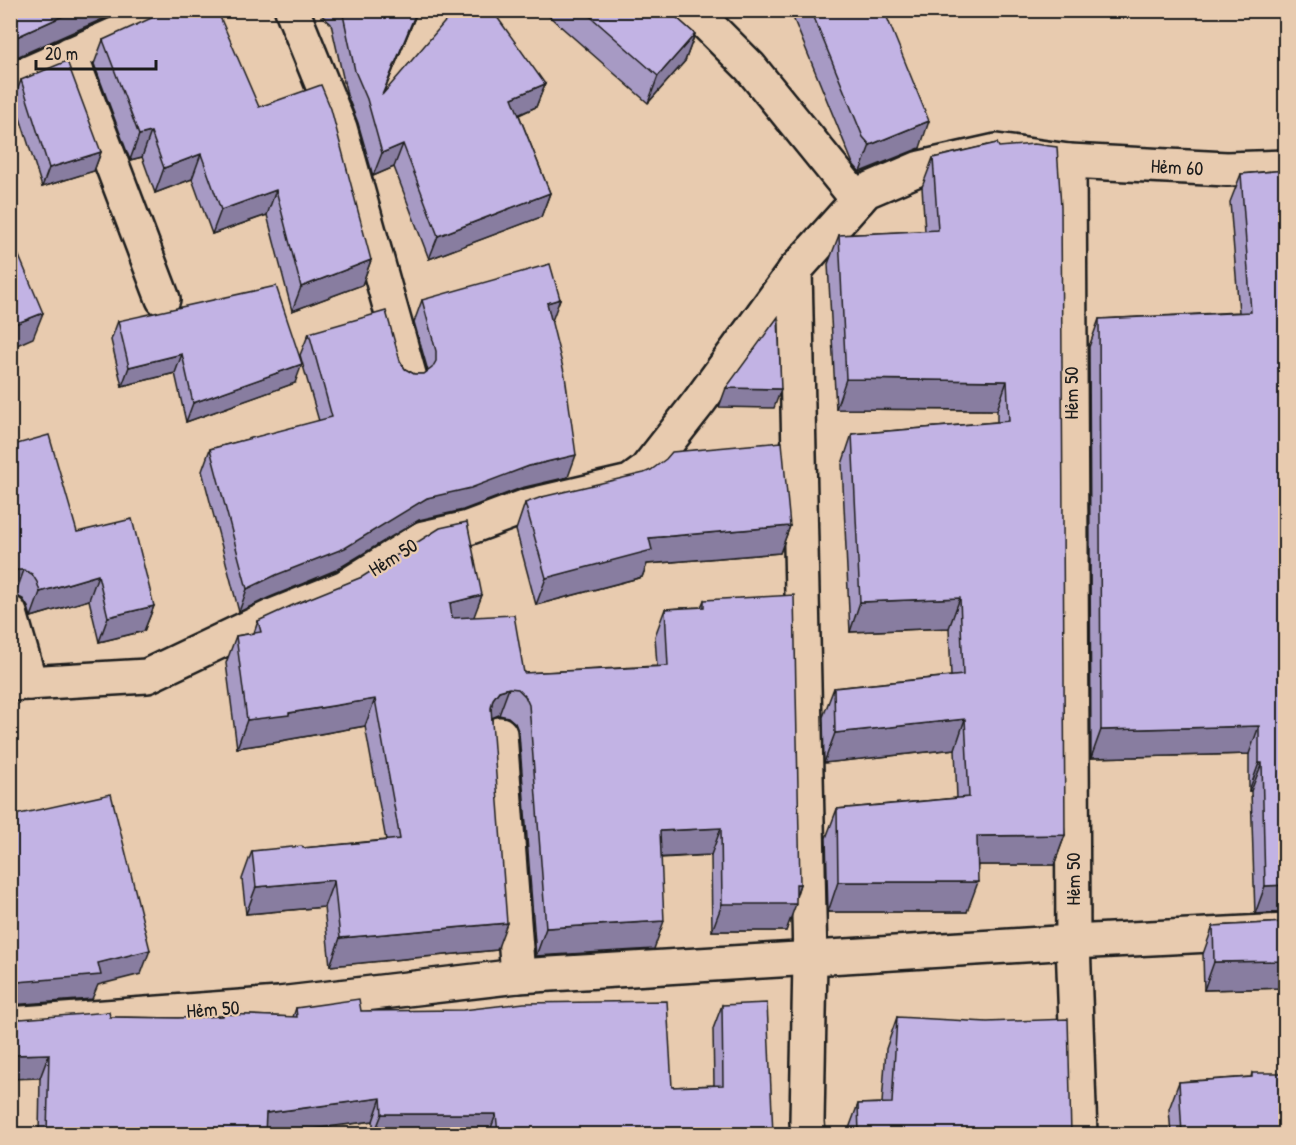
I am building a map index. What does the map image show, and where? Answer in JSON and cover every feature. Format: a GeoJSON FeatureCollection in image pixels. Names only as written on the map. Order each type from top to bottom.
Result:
{"type":"FeatureCollection","features":[{"type":"Feature","properties":{"kind":"street"},"geometry":{"type":"LineString","coordinates":[[10,81],[171,10]]}},
{"type":"Feature","properties":{"kind":"street"},"geometry":{"type":"LineString","coordinates":[[292,10],[340,128],[410,378]]}},
{"type":"Feature","properties":{"kind":"street"},"geometry":{"type":"LineString","coordinates":[[693,10],[750,67],[858,200]]}},
{"type":"Feature","properties":{"kind":"street"},"geometry":{"type":"LineString","coordinates":[[70,54],[164,299]]}},
{"type":"Feature","properties":{"kind":"street","name":"Hẻm 50"},"geometry":{"type":"LineString","coordinates":[[20,684],[147,676],[274,615],[345,587],[423,538],[468,528],[527,506],[630,482],[645,471],[699,402],[795,270],[866,191],[920,168],[996,151],[1069,161],[1073,942],[1080,1134]]}},
{"type":"Feature","properties":{"kind":"street","name":"Hẻm 60"},"geometry":{"type":"LineString","coordinates":[[1069,161],[1227,169],[1286,167]]}},
{"type":"Feature","properties":{"kind":"street"},"geometry":{"type":"LineString","coordinates":[[795,270],[810,960],[808,1134]]}},
{"type":"Feature","properties":{"kind":"street"},"geometry":{"type":"LineString","coordinates":[[10,614],[20,684]]}},
{"type":"Feature","properties":{"kind":"street"},"geometry":{"type":"LineString","coordinates":[[500,734],[518,976]]}},
{"type":"Feature","properties":{"kind":"street","name":"Hẻm 50"},"geometry":{"type":"LineString","coordinates":[[10,1024],[279,1004],[518,976],[1286,931]]}},
{"type":"Feature","properties":{"kind":"building"},"geometry":{"type":"Polygon","coordinates":[[[10,10],[76,10],[10,40],[10,10]]]}},
{"type":"Feature","properties":{"kind":"building"},"geometry":{"type":"Polygon","coordinates":[[[169,10],[217,10],[259,107],[321,85],[331,109],[371,260],[301,287],[276,190],[221,210],[201,154],[164,168],[151,132],[139,135],[103,40],[169,10]]]}},
{"type":"Feature","properties":{"kind":"building"},"geometry":{"type":"Polygon","coordinates":[[[342,10],[417,10],[382,95],[455,10],[492,10],[545,84],[512,98],[550,193],[438,236],[403,144],[382,153],[367,99],[355,71],[342,10]]]}},
{"type":"Feature","properties":{"kind":"building"},"geometry":{"type":"Polygon","coordinates":[[[583,10],[668,10],[695,34],[658,76],[583,10]]]}},
{"type":"Feature","properties":{"kind":"building"},"geometry":{"type":"Polygon","coordinates":[[[811,10],[884,10],[929,121],[870,145],[863,137],[811,10]]]}},
{"type":"Feature","properties":{"kind":"building"},"geometry":{"type":"Polygon","coordinates":[[[67,61],[101,152],[49,168],[21,80],[67,61]]]}},
{"type":"Feature","properties":{"kind":"building"},"geometry":{"type":"Polygon","coordinates":[[[997,143],[999,147],[1034,144],[1057,147],[1061,207],[1065,835],[977,836],[978,882],[838,882],[837,809],[969,797],[965,719],[835,733],[834,688],[963,675],[960,598],[860,602],[852,434],[1009,421],[1007,381],[846,379],[839,235],[938,230],[933,158],[997,143]]]}},
{"type":"Feature","properties":{"kind":"building"},"geometry":{"type":"Polygon","coordinates":[[[1286,170],[1286,885],[1265,886],[1259,726],[1101,730],[1099,319],[1251,312],[1241,174],[1286,170]]]}},
{"type":"Feature","properties":{"kind":"building"},"geometry":{"type":"Polygon","coordinates":[[[10,238],[43,313],[10,326],[10,238]]]}},
{"type":"Feature","properties":{"kind":"building"},"geometry":{"type":"Polygon","coordinates":[[[550,264],[560,299],[547,303],[565,376],[576,455],[529,466],[471,488],[427,498],[345,548],[247,589],[210,449],[332,417],[309,333],[386,311],[400,361],[405,369],[414,374],[424,374],[432,368],[436,361],[436,351],[422,300],[550,264]]]}},
{"type":"Feature","properties":{"kind":"building"},"geometry":{"type":"Polygon","coordinates":[[[276,286],[302,364],[193,403],[182,354],[129,367],[118,321],[276,286]]]}},
{"type":"Feature","properties":{"kind":"building"},"geometry":{"type":"Polygon","coordinates":[[[778,317],[781,389],[726,388],[778,317]]]}},
{"type":"Feature","properties":{"kind":"building"},"geometry":{"type":"Polygon","coordinates":[[[49,435],[77,532],[132,519],[154,606],[108,617],[98,575],[40,592],[32,574],[24,570],[10,572],[10,446],[49,435]]]}},
{"type":"Feature","properties":{"kind":"building"},"geometry":{"type":"Polygon","coordinates":[[[782,442],[790,526],[649,538],[652,550],[546,578],[525,503],[644,473],[666,459],[672,452],[782,442]]]}},
{"type":"Feature","properties":{"kind":"building"},"geometry":{"type":"Polygon","coordinates":[[[467,522],[482,595],[450,603],[452,618],[514,615],[524,673],[668,666],[665,609],[704,607],[704,600],[794,595],[800,884],[796,884],[796,904],[722,904],[721,828],[660,831],[664,921],[546,928],[529,705],[525,696],[518,689],[509,688],[499,691],[493,699],[491,708],[507,923],[340,938],[334,880],[256,887],[252,851],[400,839],[375,699],[289,713],[289,715],[247,720],[236,636],[261,632],[258,621],[362,577],[440,528],[467,522]]]}},
{"type":"Feature","properties":{"kind":"building"},"geometry":{"type":"Polygon","coordinates":[[[111,794],[150,950],[98,963],[101,975],[10,984],[10,816],[111,794]]]}},
{"type":"Feature","properties":{"kind":"building"},"geometry":{"type":"Polygon","coordinates":[[[1286,922],[1286,961],[1214,962],[1213,926],[1286,922]]]}},
{"type":"Feature","properties":{"kind":"building"},"geometry":{"type":"Polygon","coordinates":[[[359,999],[361,1011],[463,1010],[524,1003],[667,1001],[672,1087],[723,1085],[722,1005],[767,1003],[773,1134],[498,1134],[496,1114],[382,1114],[381,1098],[266,1113],[265,1134],[47,1134],[49,1054],[10,1055],[10,1017],[20,1019],[109,1012],[110,1017],[178,1018],[223,1016],[223,1014],[297,1017],[296,1008],[359,999]]]}},
{"type":"Feature","properties":{"kind":"building"},"geometry":{"type":"Polygon","coordinates":[[[897,1017],[987,1022],[1068,1019],[1071,1134],[859,1134],[858,1104],[892,1103],[897,1017]]]}},
{"type":"Feature","properties":{"kind":"building"},"geometry":{"type":"Polygon","coordinates":[[[1252,1073],[1286,1073],[1286,1134],[1182,1134],[1179,1082],[1252,1077],[1252,1073]]]}}]}
